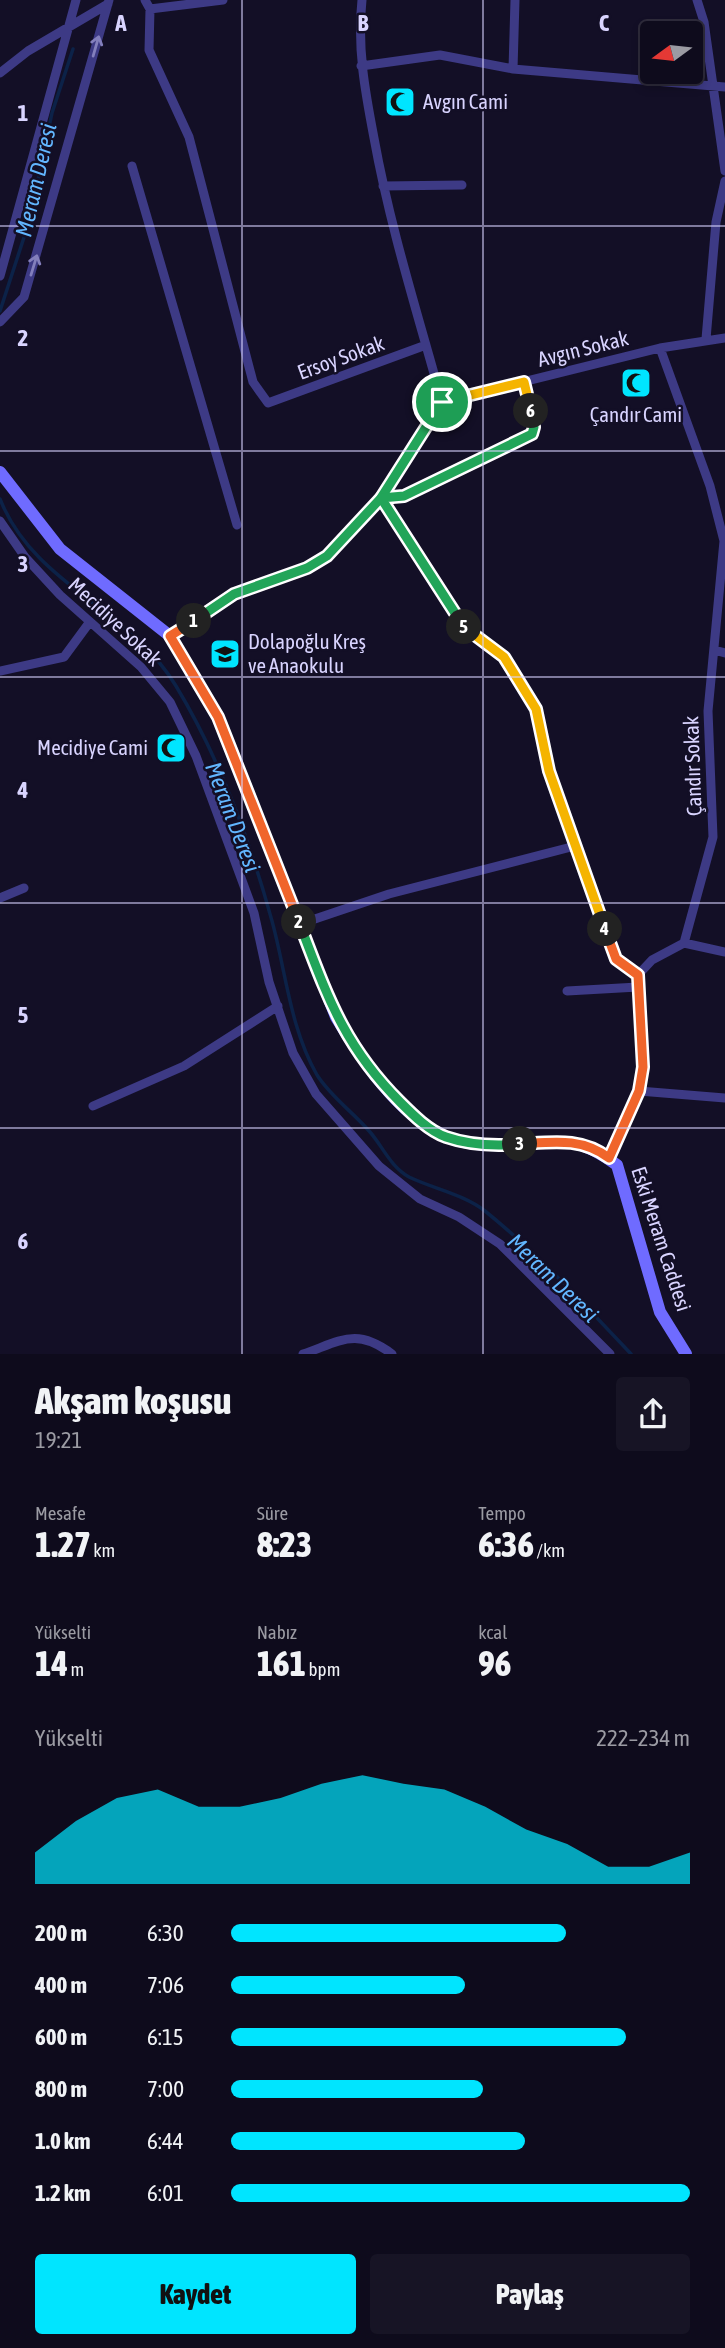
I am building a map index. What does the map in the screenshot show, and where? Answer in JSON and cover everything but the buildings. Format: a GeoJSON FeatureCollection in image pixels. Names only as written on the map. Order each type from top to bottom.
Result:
{"type":"FeatureCollection","features":[{"type":"Feature","properties":{"kind":"street"},"geometry":{"type":"LineString","coordinates":[[0,276],[29,161],[76,0]]}},
{"type":"Feature","properties":{"kind":"street"},"geometry":{"type":"LineString","coordinates":[[148,4],[223,0]]}},
{"type":"Feature","properties":{"kind":"street"},"geometry":{"type":"LineString","coordinates":[[170,636],[234,594],[307,568],[327,556],[381,498],[442,402],[383,186],[361,66],[358,36],[362,0]]}},
{"type":"Feature","properties":{"kind":"street"},"geometry":{"type":"LineString","coordinates":[[513,69],[515,0]]}},
{"type":"Feature","properties":{"kind":"street"},"geometry":{"type":"LineString","coordinates":[[697,0],[714,88],[725,171]]}},
{"type":"Feature","properties":{"kind":"street"},"geometry":{"type":"LineString","coordinates":[[0,73],[28,51],[109,2]]}},
{"type":"Feature","properties":{"kind":"street"},"geometry":{"type":"LineString","coordinates":[[0,322],[24,297],[109,2]]}},
{"type":"Feature","properties":{"kind":"street","name":"Ersoy Sokak"},"geometry":{"type":"LineString","coordinates":[[148,4],[149,50],[189,137],[254,382],[268,403],[426,345]]}},
{"type":"Feature","properties":{"kind":"street"},"geometry":{"type":"LineString","coordinates":[[361,66],[440,54],[513,69],[725,87]]}},
{"type":"Feature","properties":{"kind":"street"},"geometry":{"type":"LineString","coordinates":[[132,166],[237,525]]}},
{"type":"Feature","properties":{"kind":"street"},"geometry":{"type":"LineString","coordinates":[[706,339],[716,222],[725,181]]}},
{"type":"Feature","properties":{"kind":"street"},"geometry":{"type":"LineString","coordinates":[[383,186],[462,184]]}},
{"type":"Feature","properties":{"kind":"street","name":"Avgın Sokak"},"geometry":{"type":"LineString","coordinates":[[442,402],[660,348],[725,338]]}},
{"type":"Feature","properties":{"kind":"street","name":"Çandır Sokak"},"geometry":{"type":"LineString","coordinates":[[660,348],[710,486],[724,541],[708,711],[713,837],[684,943]]}},
{"type":"Feature","properties":{"kind":"street"},"geometry":{"type":"LineString","coordinates":[[381,498],[404,496],[532,434],[534,427],[524,382]]}},
{"type":"Feature","properties":{"kind":"street","name":"Eski Meram Caddesi"},"geometry":{"type":"LineString","coordinates":[[1,470],[47,537],[60,550],[170,636],[218,717],[336,1017],[362,1059],[417,1119],[444,1136],[472,1143],[509,1145],[570,1141],[597,1149],[617,1165],[660,1312],[686,1354]]}},
{"type":"Feature","properties":{"kind":"street"},"geometry":{"type":"LineString","coordinates":[[381,498],[460,624],[504,657],[536,709],[549,771],[616,959],[638,975]]}},
{"type":"Feature","properties":{"kind":"street","name":"Mecidiye Sokak"},"geometry":{"type":"LineString","coordinates":[[0,521],[25,556],[89,623],[141,667],[170,702],[196,757],[254,913],[293,1053],[316,1094],[379,1167],[420,1199],[459,1217],[500,1244],[610,1354]]}},
{"type":"Feature","properties":{"kind":"street"},"geometry":{"type":"LineString","coordinates":[[0,671],[64,657],[89,623]]}},
{"type":"Feature","properties":{"kind":"street"},"geometry":{"type":"LineString","coordinates":[[713,650],[725,653]]}},
{"type":"Feature","properties":{"kind":"street"},"geometry":{"type":"LineString","coordinates":[[300,924],[389,894],[575,846]]}},
{"type":"Feature","properties":{"kind":"street"},"geometry":{"type":"LineString","coordinates":[[0,898],[24,888]]}},
{"type":"Feature","properties":{"kind":"street"},"geometry":{"type":"LineString","coordinates":[[609,1158],[639,1091],[643,1067],[638,975],[652,960],[684,943],[725,952]]}},
{"type":"Feature","properties":{"kind":"street"},"geometry":{"type":"LineString","coordinates":[[567,991],[638,987]]}},
{"type":"Feature","properties":{"kind":"street"},"geometry":{"type":"LineString","coordinates":[[93,1106],[184,1066],[278,1006]]}},
{"type":"Feature","properties":{"kind":"street"},"geometry":{"type":"LineString","coordinates":[[639,1091],[725,1098]]}},
{"type":"Feature","properties":{"kind":"street"},"geometry":{"type":"LineString","coordinates":[[303,1354],[352,1338],[374,1340],[392,1354]]}},
{"type":"Feature","properties":{"kind":"waterway","name":"Meram Deresi"},"geometry":{"type":"LineString","coordinates":[[0,311],[29,222],[52,113],[73,49]]}},
{"type":"Feature","properties":{"kind":"waterway","name":"Meram Deresi"},"geometry":{"type":"LineString","coordinates":[[0,499],[15,529],[35,554],[58,576],[134,636],[157,659],[192,713],[232,800],[254,861],[272,921],[295,1019],[317,1075],[370,1132],[402,1173],[467,1200],[485,1211],[542,1262],[631,1354]]}},
{"type":"Feature","properties":{"kind":"place","name":"Avgın Cami"},"geometry":{"type":"Point","coordinates":[400,102]}},
{"type":"Feature","properties":{"kind":"place","name":"Çandır Cami"},"geometry":{"type":"Point","coordinates":[636,383]}},
{"type":"Feature","properties":{"kind":"place","name":"Dolapoğlu Kreş ve Anaokulu"},"geometry":{"type":"Point","coordinates":[225,654]}},
{"type":"Feature","properties":{"kind":"place","name":"Mecidiye Cami"},"geometry":{"type":"Point","coordinates":[171,748]}},
{"type":"Feature","properties":{"kind":"route"},"geometry":{"type":"LineString","coordinates":[[442,402],[381,498],[327,556],[307,568],[234,594],[170,636],[218,717],[336,1017],[362,1059],[417,1119],[444,1136],[472,1143],[509,1145],[570,1141],[597,1149],[609,1158],[639,1091],[643,1067],[638,975],[616,959],[549,771],[536,709],[504,657],[460,624],[381,498],[404,496],[532,434],[534,427],[524,382],[442,402]]}}]}
